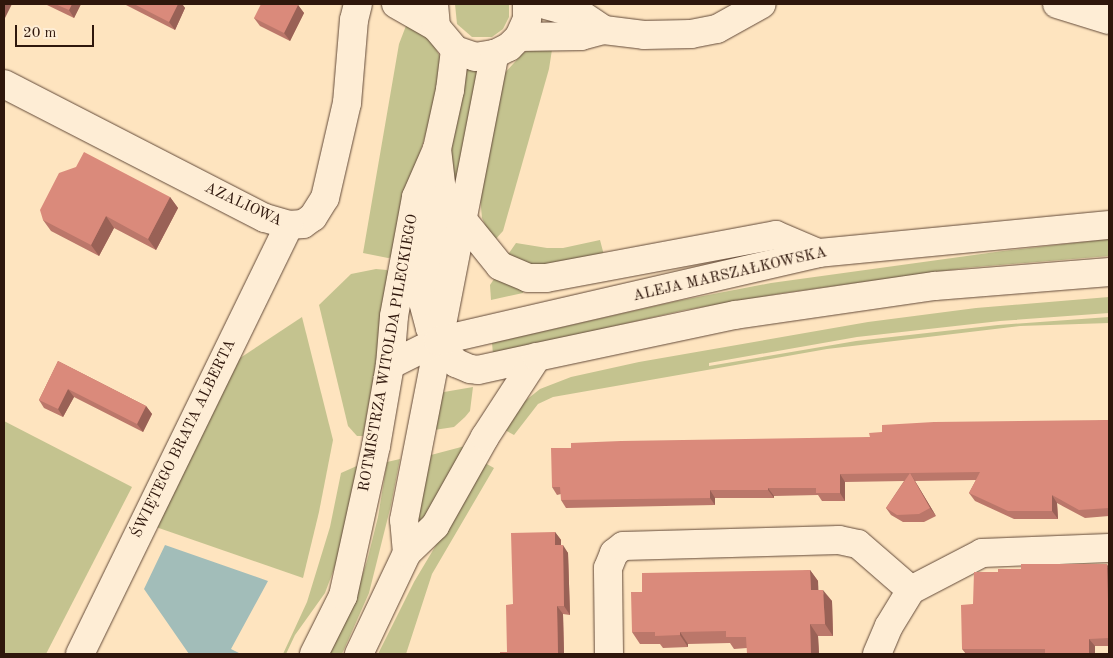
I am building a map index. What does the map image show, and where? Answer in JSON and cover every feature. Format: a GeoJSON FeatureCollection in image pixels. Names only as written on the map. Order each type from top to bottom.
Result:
{"type":"FeatureCollection","features":[{"type":"Feature","properties":{"kind":"street","name":"AZALIOWA"},"geometry":{"type":"LineString","coordinates":[[4,84],[265,218],[288,225],[302,224],[308,221],[325,198],[347,103],[354,20],[358,4]]}},
{"type":"Feature","properties":{"kind":"street"},"geometry":{"type":"LineString","coordinates":[[396,4],[435,15],[455,50],[475,57],[496,54],[509,47],[520,37],[527,19],[527,4]]}},
{"type":"Feature","properties":{"kind":"street"},"geometry":{"type":"LineString","coordinates":[[542,4],[582,15],[604,30]]}},
{"type":"Feature","properties":{"kind":"street"},"geometry":{"type":"LineString","coordinates":[[520,37],[581,36],[604,30],[644,35],[691,34],[717,29],[762,4]]}},
{"type":"Feature","properties":{"kind":"street"},"geometry":{"type":"LineString","coordinates":[[1058,4],[1109,20]]}},
{"type":"Feature","properties":{"kind":"street","name":"ROTMISTRZA WITOLDA PILECKIEGO"},"geometry":{"type":"LineString","coordinates":[[314,654],[343,596],[376,446],[390,365],[394,316],[416,196],[437,149],[450,90],[455,50]]}},
{"type":"Feature","properties":{"kind":"street"},"geometry":{"type":"LineString","coordinates":[[407,553],[404,520],[496,54]]}},
{"type":"Feature","properties":{"kind":"street"},"geometry":{"type":"LineString","coordinates":[[437,149],[443,200],[423,302],[430,328],[438,341],[456,362],[470,370],[478,370],[735,315],[935,286],[1109,272]]}},
{"type":"Feature","properties":{"kind":"street"},"geometry":{"type":"LineString","coordinates":[[462,219],[500,266],[528,278],[546,278],[776,235],[818,253]]}},
{"type":"Feature","properties":{"kind":"street","name":"ŚWIĘTEGO BRATA ALBERTA"},"geometry":{"type":"LineString","coordinates":[[80,654],[288,225]]}},
{"type":"Feature","properties":{"kind":"street","name":"ALEJA MARSZAŁKOWSKA"},"geometry":{"type":"LineString","coordinates":[[390,365],[438,341],[818,253],[1109,225]]}},
{"type":"Feature","properties":{"kind":"street"},"geometry":{"type":"LineString","coordinates":[[359,654],[407,553],[435,526],[485,437],[537,357]]}},
{"type":"Feature","properties":{"kind":"street"},"geometry":{"type":"LineString","coordinates":[[609,654],[608,568],[614,553],[623,546],[840,540],[858,544],[911,590]]}},
{"type":"Feature","properties":{"kind":"street"},"geometry":{"type":"LineString","coordinates":[[877,654],[889,626],[911,590],[982,553],[1109,548]]}},
{"type":"Feature","properties":{"kind":"shaded area"},"geometry":{"type":"Polygon","coordinates":[[[455,4],[509,4],[509,17],[503,29],[492,37],[472,37],[457,24],[455,4]]]}},
{"type":"Feature","properties":{"kind":"shaded area"},"geometry":{"type":"Polygon","coordinates":[[[409,18],[433,44],[442,61],[441,85],[411,182],[392,257],[388,258],[363,253],[399,44],[409,18]]]}},
{"type":"Feature","properties":{"kind":"shaded area"},"geometry":{"type":"Polygon","coordinates":[[[553,43],[549,69],[503,231],[493,242],[482,218],[480,197],[503,75],[523,53],[537,46],[553,43]]]}},
{"type":"Feature","properties":{"kind":"shaded area"},"geometry":{"type":"Polygon","coordinates":[[[467,65],[482,69],[443,261],[448,144],[467,65]]]}},
{"type":"Feature","properties":{"kind":"shaded area"},"geometry":{"type":"Polygon","coordinates":[[[1109,239],[1109,256],[965,268],[784,293],[685,310],[493,354],[492,343],[677,301],[771,283],[1003,251],[1109,239]]]}},
{"type":"Feature","properties":{"kind":"shaded area"},"geometry":{"type":"Polygon","coordinates":[[[600,240],[605,259],[530,268],[507,256],[516,243],[547,248],[563,248],[600,240]]]}},
{"type":"Feature","properties":{"kind":"shaded area"},"geometry":{"type":"Polygon","coordinates":[[[376,269],[387,270],[392,276],[363,436],[357,436],[348,426],[319,305],[351,274],[376,269]]]}},
{"type":"Feature","properties":{"kind":"shaded area"},"geometry":{"type":"Polygon","coordinates":[[[496,276],[522,287],[523,293],[491,300],[490,285],[496,276]]]}},
{"type":"Feature","properties":{"kind":"shaded area"},"geometry":{"type":"Polygon","coordinates":[[[1109,297],[1109,313],[1000,321],[857,337],[709,363],[709,366],[856,341],[998,325],[1109,317],[1109,323],[1020,326],[827,349],[553,397],[538,404],[514,435],[503,429],[520,405],[540,389],[571,377],[639,362],[868,322],[976,308],[1109,297]]]}},
{"type":"Feature","properties":{"kind":"shaded area"},"geometry":{"type":"Polygon","coordinates":[[[302,317],[333,440],[319,512],[303,578],[153,526],[234,362],[302,317]]]}},
{"type":"Feature","properties":{"kind":"shaded area"},"geometry":{"type":"Polygon","coordinates":[[[473,387],[470,411],[465,417],[454,427],[434,430],[441,396],[444,392],[473,387]]]}},
{"type":"Feature","properties":{"kind":"shaded area"},"geometry":{"type":"Polygon","coordinates":[[[4,421],[132,487],[46,654],[4,654],[4,421]]]}},
{"type":"Feature","properties":{"kind":"shaded area"},"geometry":{"type":"Polygon","coordinates":[[[465,446],[428,520],[416,529],[431,455],[465,446]]]}},
{"type":"Feature","properties":{"kind":"shaded area"},"geometry":{"type":"Polygon","coordinates":[[[400,459],[391,505],[369,593],[342,654],[330,654],[351,609],[367,561],[378,517],[387,462],[400,459]]]}},
{"type":"Feature","properties":{"kind":"shaded area"},"geometry":{"type":"Polygon","coordinates":[[[485,463],[494,468],[432,574],[406,654],[378,654],[414,582],[485,463]]]}},
{"type":"Feature","properties":{"kind":"shaded area"},"geometry":{"type":"Polygon","coordinates":[[[359,465],[337,561],[325,593],[295,635],[286,654],[283,654],[307,602],[330,527],[341,473],[359,465]]]}},
{"type":"Feature","properties":{"kind":"water"},"geometry":{"type":"Polygon","coordinates":[[[165,545],[268,581],[231,649],[241,654],[189,654],[144,589],[165,545]]]}},
{"type":"Feature","properties":{"kind":"building"},"geometry":{"type":"Polygon","coordinates":[[[55,4],[72,4],[69,10],[55,4]]]}},
{"type":"Feature","properties":{"kind":"building"},"geometry":{"type":"Polygon","coordinates":[[[134,4],[178,4],[169,22],[134,4]]]}},
{"type":"Feature","properties":{"kind":"building"},"geometry":{"type":"Polygon","coordinates":[[[261,4],[298,5],[284,33],[254,18],[261,4]]]}},
{"type":"Feature","properties":{"kind":"building"},"geometry":{"type":"Polygon","coordinates":[[[84,152],[170,197],[148,239],[106,216],[91,245],[43,220],[40,210],[59,173],[76,167],[84,152]]]}},
{"type":"Feature","properties":{"kind":"building"},"geometry":{"type":"Polygon","coordinates":[[[58,361],[146,406],[137,424],[68,389],[58,409],[39,400],[58,361]]]}},
{"type":"Feature","properties":{"kind":"building"},"geometry":{"type":"Polygon","coordinates":[[[1109,420],[1109,508],[1079,510],[1052,495],[1052,511],[1008,511],[969,493],[980,472],[840,474],[840,493],[816,493],[816,488],[768,488],[768,490],[710,490],[710,498],[561,500],[560,487],[552,487],[551,448],[571,448],[571,443],[621,441],[870,437],[869,433],[882,432],[882,425],[934,422],[1109,420]]]}},
{"type":"Feature","properties":{"kind":"building"},"geometry":{"type":"Polygon","coordinates":[[[910,473],[930,508],[919,514],[897,515],[886,508],[910,473]]]}},
{"type":"Feature","properties":{"kind":"building"},"geometry":{"type":"Polygon","coordinates":[[[555,532],[555,545],[563,545],[564,606],[557,606],[558,654],[500,654],[500,652],[507,652],[506,605],[513,604],[511,533],[555,532]]]}},
{"type":"Feature","properties":{"kind":"building"},"geometry":{"type":"Polygon","coordinates":[[[1021,564],[1107,564],[1109,638],[1089,639],[1089,654],[1045,654],[1045,649],[962,649],[961,605],[973,604],[974,572],[998,572],[998,569],[1021,569],[1021,564]]]}},
{"type":"Feature","properties":{"kind":"building"},"geometry":{"type":"Polygon","coordinates":[[[810,570],[811,590],[823,590],[825,624],[810,624],[811,654],[747,654],[746,637],[726,637],[726,631],[680,632],[680,635],[655,636],[655,632],[632,632],[631,592],[642,592],[642,573],[810,570]]]}}]}
